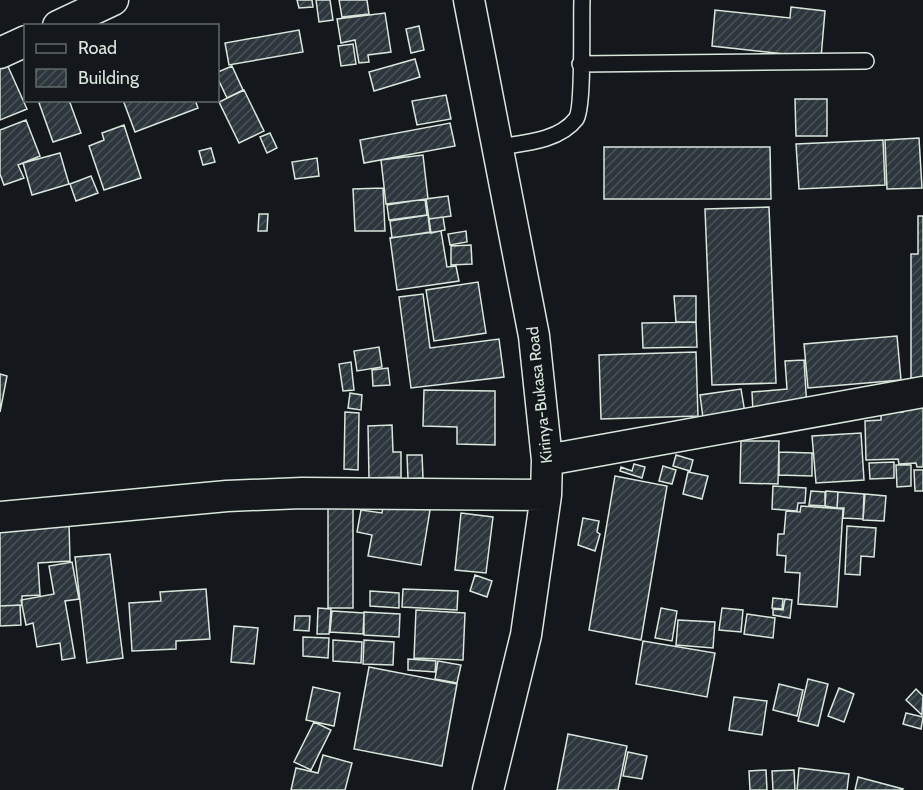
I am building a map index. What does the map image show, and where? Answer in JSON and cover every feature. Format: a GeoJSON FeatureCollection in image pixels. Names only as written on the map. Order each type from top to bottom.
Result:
{"type":"FeatureCollection","features":[{"type":"Feature","properties":{"kind":"street"},"geometry":{"type":"LineString","coordinates":[[62,24],[113,0]]}},
{"type":"Feature","properties":{"kind":"street","name":"Kirinya-Bukasa Road"},"geometry":{"type":"LineString","coordinates":[[469,0],[500,147],[534,336],[548,460],[546,495],[526,635],[488,790]]}},
{"type":"Feature","properties":{"kind":"street"},"geometry":{"type":"LineString","coordinates":[[0,53],[24,42]]}},
{"type":"Feature","properties":{"kind":"street"},"geometry":{"type":"LineString","coordinates":[[548,460],[923,392]]}},
{"type":"Feature","properties":{"kind":"street"},"geometry":{"type":"LineString","coordinates":[[0,517],[302,493],[546,495]]}},
{"type":"Feature","properties":{"kind":"lane"},"geometry":{"type":"LineString","coordinates":[[500,147],[540,140],[562,130],[577,118],[581,98],[582,0]]}},
{"type":"Feature","properties":{"kind":"lane"},"geometry":{"type":"LineString","coordinates":[[580,64],[866,61]]}},
{"type":"Feature","properties":{"kind":"building"},"geometry":{"type":"Polygon","coordinates":[[[297,0],[312,0],[313,7],[299,8],[297,0]]]}},
{"type":"Feature","properties":{"kind":"building"},"geometry":{"type":"Polygon","coordinates":[[[316,0],[330,0],[333,20],[319,22],[316,0]]]}},
{"type":"Feature","properties":{"kind":"building"},"geometry":{"type":"Polygon","coordinates":[[[339,0],[367,0],[369,14],[342,17],[339,0]]]}},
{"type":"Feature","properties":{"kind":"building"},"geometry":{"type":"Polygon","coordinates":[[[791,7],[825,11],[821,58],[712,46],[715,10],[790,18],[791,7]]]}},
{"type":"Feature","properties":{"kind":"building"},"geometry":{"type":"Polygon","coordinates":[[[385,13],[391,52],[368,55],[369,62],[359,63],[355,40],[341,43],[337,19],[385,13]]]}},
{"type":"Feature","properties":{"kind":"building"},"geometry":{"type":"Polygon","coordinates":[[[419,26],[424,50],[411,53],[406,29],[419,26]]]}},
{"type":"Feature","properties":{"kind":"building"},"geometry":{"type":"Polygon","coordinates":[[[299,30],[303,52],[229,65],[225,43],[299,30]]]}},
{"type":"Feature","properties":{"kind":"building"},"geometry":{"type":"Polygon","coordinates":[[[353,44],[356,64],[341,66],[338,46],[353,44]]]}},
{"type":"Feature","properties":{"kind":"building"},"geometry":{"type":"Polygon","coordinates":[[[415,59],[420,77],[374,91],[369,72],[415,59]]]}},
{"type":"Feature","properties":{"kind":"building"},"geometry":{"type":"Polygon","coordinates":[[[6,62],[27,109],[0,120],[0,64],[6,62]]]}},
{"type":"Feature","properties":{"kind":"building"},"geometry":{"type":"Polygon","coordinates":[[[232,66],[243,90],[227,98],[219,81],[219,72],[232,66]]]}},
{"type":"Feature","properties":{"kind":"building"},"geometry":{"type":"Polygon","coordinates":[[[244,90],[264,131],[239,143],[219,102],[244,90]]]}},
{"type":"Feature","properties":{"kind":"building"},"geometry":{"type":"Polygon","coordinates":[[[446,95],[451,119],[417,125],[412,101],[446,95]]]}},
{"type":"Feature","properties":{"kind":"building"},"geometry":{"type":"Polygon","coordinates":[[[795,99],[827,99],[827,136],[796,136],[795,99]]]}},
{"type":"Feature","properties":{"kind":"building"},"geometry":{"type":"Polygon","coordinates":[[[39,102],[70,102],[81,133],[53,142],[39,102]]]}},
{"type":"Feature","properties":{"kind":"building"},"geometry":{"type":"Polygon","coordinates":[[[124,102],[196,102],[198,108],[135,132],[124,102]]]}},
{"type":"Feature","properties":{"kind":"building"},"geometry":{"type":"Polygon","coordinates":[[[26,120],[40,156],[18,165],[24,178],[4,185],[0,174],[0,130],[26,120]]]}},
{"type":"Feature","properties":{"kind":"building"},"geometry":{"type":"Polygon","coordinates":[[[450,123],[455,146],[364,163],[360,140],[450,123]]]}},
{"type":"Feature","properties":{"kind":"building"},"geometry":{"type":"Polygon","coordinates":[[[124,125],[141,178],[104,190],[89,146],[104,140],[102,133],[124,125]]]}},
{"type":"Feature","properties":{"kind":"building"},"geometry":{"type":"Polygon","coordinates":[[[270,133],[277,148],[267,153],[260,137],[270,133]]]}},
{"type":"Feature","properties":{"kind":"building"},"geometry":{"type":"Polygon","coordinates":[[[919,138],[922,188],[887,189],[885,140],[919,138]]]}},
{"type":"Feature","properties":{"kind":"building"},"geometry":{"type":"Polygon","coordinates":[[[883,140],[885,185],[799,189],[796,144],[883,140]]]}},
{"type":"Feature","properties":{"kind":"building"},"geometry":{"type":"Polygon","coordinates":[[[604,147],[770,147],[771,199],[604,199],[604,147]]]}},
{"type":"Feature","properties":{"kind":"building"},"geometry":{"type":"Polygon","coordinates":[[[211,148],[215,162],[203,165],[199,151],[211,148]]]}},
{"type":"Feature","properties":{"kind":"building"},"geometry":{"type":"Polygon","coordinates":[[[60,153],[69,184],[32,195],[23,163],[60,153]]]}},
{"type":"Feature","properties":{"kind":"building"},"geometry":{"type":"Polygon","coordinates":[[[423,155],[428,199],[386,204],[381,160],[423,155]]]}},
{"type":"Feature","properties":{"kind":"building"},"geometry":{"type":"Polygon","coordinates":[[[317,158],[319,176],[295,179],[292,162],[317,158]]]}},
{"type":"Feature","properties":{"kind":"building"},"geometry":{"type":"Polygon","coordinates":[[[91,176],[98,193],[76,201],[70,184],[91,176]]]}},
{"type":"Feature","properties":{"kind":"building"},"geometry":{"type":"Polygon","coordinates":[[[383,188],[385,231],[355,231],[353,189],[383,188]]]}},
{"type":"Feature","properties":{"kind":"building"},"geometry":{"type":"Polygon","coordinates":[[[448,196],[451,216],[429,219],[426,199],[448,196]]]}},
{"type":"Feature","properties":{"kind":"building"},"geometry":{"type":"Polygon","coordinates":[[[425,199],[427,215],[389,220],[387,205],[425,199]]]}},
{"type":"Feature","properties":{"kind":"building"},"geometry":{"type":"Polygon","coordinates":[[[769,207],[776,383],[712,385],[705,209],[769,207]]]}},
{"type":"Feature","properties":{"kind":"building"},"geometry":{"type":"Polygon","coordinates":[[[259,214],[268,214],[267,231],[258,231],[259,214]]]}},
{"type":"Feature","properties":{"kind":"building"},"geometry":{"type":"Polygon","coordinates":[[[428,215],[430,232],[392,238],[390,221],[428,215]]]}},
{"type":"Feature","properties":{"kind":"building"},"geometry":{"type":"Polygon","coordinates":[[[918,216],[923,216],[923,378],[911,378],[911,254],[918,254],[918,216]]]}},
{"type":"Feature","properties":{"kind":"building"},"geometry":{"type":"Polygon","coordinates":[[[443,217],[445,230],[431,233],[429,219],[443,217]]]}},
{"type":"Feature","properties":{"kind":"building"},"geometry":{"type":"Polygon","coordinates":[[[441,231],[447,267],[456,266],[459,281],[397,290],[390,238],[441,231]]]}},
{"type":"Feature","properties":{"kind":"building"},"geometry":{"type":"Polygon","coordinates":[[[466,231],[467,242],[450,245],[448,234],[466,231]]]}},
{"type":"Feature","properties":{"kind":"building"},"geometry":{"type":"Polygon","coordinates":[[[471,245],[472,264],[451,265],[451,246],[471,245]]]}},
{"type":"Feature","properties":{"kind":"building"},"geometry":{"type":"Polygon","coordinates":[[[478,282],[486,333],[434,341],[426,290],[478,282]]]}},
{"type":"Feature","properties":{"kind":"building"},"geometry":{"type":"Polygon","coordinates":[[[423,294],[430,348],[499,339],[504,377],[411,388],[399,297],[423,294]]]}},
{"type":"Feature","properties":{"kind":"building"},"geometry":{"type":"Polygon","coordinates":[[[674,296],[696,296],[696,322],[676,322],[674,296]]]}},
{"type":"Feature","properties":{"kind":"building"},"geometry":{"type":"Polygon","coordinates":[[[696,322],[697,347],[643,348],[642,323],[696,322]]]}},
{"type":"Feature","properties":{"kind":"building"},"geometry":{"type":"Polygon","coordinates":[[[897,336],[901,380],[808,388],[804,344],[897,336]]]}},
{"type":"Feature","properties":{"kind":"building"},"geometry":{"type":"Polygon","coordinates":[[[379,347],[382,367],[357,371],[354,351],[379,347]]]}},
{"type":"Feature","properties":{"kind":"building"},"geometry":{"type":"Polygon","coordinates":[[[696,352],[698,416],[601,419],[599,355],[696,352]]]}},
{"type":"Feature","properties":{"kind":"building"},"geometry":{"type":"Polygon","coordinates":[[[804,360],[807,409],[753,412],[752,392],[787,389],[785,361],[804,360]]]}},
{"type":"Feature","properties":{"kind":"building"},"geometry":{"type":"Polygon","coordinates":[[[351,362],[354,390],[343,391],[339,364],[351,362]]]}},
{"type":"Feature","properties":{"kind":"building"},"geometry":{"type":"Polygon","coordinates":[[[388,368],[390,385],[373,386],[372,370],[388,368]]]}},
{"type":"Feature","properties":{"kind":"building"},"geometry":{"type":"Polygon","coordinates":[[[0,374],[7,376],[0,412],[0,374]]]}},
{"type":"Feature","properties":{"kind":"building"},"geometry":{"type":"Polygon","coordinates":[[[741,389],[745,413],[703,418],[700,395],[741,389]]]}},
{"type":"Feature","properties":{"kind":"building"},"geometry":{"type":"Polygon","coordinates":[[[424,390],[495,391],[495,445],[457,444],[457,427],[423,426],[424,390]]]}},
{"type":"Feature","properties":{"kind":"building"},"geometry":{"type":"Polygon","coordinates":[[[350,393],[362,395],[361,410],[348,408],[350,393]]]}},
{"type":"Feature","properties":{"kind":"building"},"geometry":{"type":"Polygon","coordinates":[[[923,407],[923,467],[917,467],[916,463],[899,464],[898,459],[866,460],[865,421],[881,420],[881,413],[903,412],[902,408],[923,407]]]}},
{"type":"Feature","properties":{"kind":"building"},"geometry":{"type":"Polygon","coordinates":[[[345,412],[359,413],[358,470],[344,469],[345,412]]]}},
{"type":"Feature","properties":{"kind":"building"},"geometry":{"type":"Polygon","coordinates":[[[392,425],[393,452],[401,452],[401,477],[369,478],[368,426],[392,425]]]}},
{"type":"Feature","properties":{"kind":"building"},"geometry":{"type":"Polygon","coordinates":[[[861,433],[864,480],[816,483],[812,436],[861,433]]]}},
{"type":"Feature","properties":{"kind":"building"},"geometry":{"type":"Polygon","coordinates":[[[741,441],[779,441],[778,484],[740,483],[741,441]]]}},
{"type":"Feature","properties":{"kind":"building"},"geometry":{"type":"Polygon","coordinates":[[[779,452],[812,453],[812,476],[779,475],[779,452]]]}},
{"type":"Feature","properties":{"kind":"building"},"geometry":{"type":"Polygon","coordinates":[[[407,455],[422,455],[423,478],[408,479],[407,455]]]}},
{"type":"Feature","properties":{"kind":"building"},"geometry":{"type":"Polygon","coordinates":[[[676,455],[693,460],[690,471],[673,466],[676,455]]]}},
{"type":"Feature","properties":{"kind":"building"},"geometry":{"type":"Polygon","coordinates":[[[894,462],[894,478],[870,479],[869,463],[894,462]]]}},
{"type":"Feature","properties":{"kind":"building"},"geometry":{"type":"Polygon","coordinates":[[[634,464],[645,467],[642,478],[620,471],[621,467],[632,471],[634,464]]]}},
{"type":"Feature","properties":{"kind":"building"},"geometry":{"type":"Polygon","coordinates":[[[896,465],[911,465],[911,486],[897,487],[896,465]]]}},
{"type":"Feature","properties":{"kind":"building"},"geometry":{"type":"Polygon","coordinates":[[[663,466],[676,470],[672,484],[659,481],[663,466]]]}},
{"type":"Feature","properties":{"kind":"building"},"geometry":{"type":"Polygon","coordinates":[[[914,470],[923,470],[923,491],[915,491],[914,470]]]}},
{"type":"Feature","properties":{"kind":"building"},"geometry":{"type":"Polygon","coordinates":[[[688,472],[708,476],[702,499],[683,494],[688,472]]]}},
{"type":"Feature","properties":{"kind":"building"},"geometry":{"type":"Polygon","coordinates":[[[615,476],[667,486],[641,640],[589,630],[615,476]]]}},
{"type":"Feature","properties":{"kind":"building"},"geometry":{"type":"Polygon","coordinates":[[[773,486],[806,488],[805,503],[798,503],[797,511],[772,509],[773,486]]]}},
{"type":"Feature","properties":{"kind":"building"},"geometry":{"type":"Polygon","coordinates":[[[811,491],[825,492],[825,506],[809,505],[811,491]]]}},
{"type":"Feature","properties":{"kind":"building"},"geometry":{"type":"Polygon","coordinates":[[[826,491],[838,492],[837,508],[825,506],[826,491]]]}},
{"type":"Feature","properties":{"kind":"building"},"geometry":{"type":"Polygon","coordinates":[[[838,492],[864,494],[863,519],[843,518],[844,508],[837,508],[838,492]]]}},
{"type":"Feature","properties":{"kind":"building"},"geometry":{"type":"Polygon","coordinates":[[[865,494],[886,496],[884,521],[863,520],[865,494]]]}},
{"type":"Feature","properties":{"kind":"building"},"geometry":{"type":"Polygon","coordinates":[[[384,501],[430,510],[421,565],[368,556],[372,535],[357,532],[361,510],[382,513],[384,501]]]}},
{"type":"Feature","properties":{"kind":"building"},"geometry":{"type":"Polygon","coordinates":[[[328,506],[353,507],[353,608],[328,608],[328,506]]]}},
{"type":"Feature","properties":{"kind":"building"},"geometry":{"type":"Polygon","coordinates":[[[801,506],[843,509],[837,607],[798,604],[800,573],[785,572],[786,556],[777,555],[778,534],[784,534],[786,511],[800,512],[801,506]]]}},
{"type":"Feature","properties":{"kind":"building"},"geometry":{"type":"Polygon","coordinates":[[[461,513],[493,517],[486,573],[455,570],[461,513]]]}},
{"type":"Feature","properties":{"kind":"building"},"geometry":{"type":"Polygon","coordinates":[[[583,518],[599,521],[597,532],[600,534],[595,551],[578,545],[583,518]]]}},
{"type":"Feature","properties":{"kind":"building"},"geometry":{"type":"Polygon","coordinates":[[[69,523],[70,561],[38,563],[40,595],[22,596],[22,605],[0,606],[0,526],[69,523]]]}},
{"type":"Feature","properties":{"kind":"building"},"geometry":{"type":"Polygon","coordinates":[[[847,526],[876,528],[874,557],[861,556],[860,575],[845,574],[847,526]]]}},
{"type":"Feature","properties":{"kind":"building"},"geometry":{"type":"Polygon","coordinates":[[[110,554],[123,658],[87,663],[75,557],[110,554]]]}},
{"type":"Feature","properties":{"kind":"building"},"geometry":{"type":"Polygon","coordinates":[[[72,562],[79,599],[65,601],[75,658],[62,660],[60,643],[37,647],[33,623],[26,625],[21,600],[54,594],[49,566],[72,562]]]}},
{"type":"Feature","properties":{"kind":"building"},"geometry":{"type":"Polygon","coordinates":[[[475,575],[492,581],[487,597],[470,591],[475,575]]]}},
{"type":"Feature","properties":{"kind":"building"},"geometry":{"type":"Polygon","coordinates":[[[206,589],[210,639],[176,641],[176,649],[132,651],[129,603],[161,601],[160,592],[206,589]]]}},
{"type":"Feature","properties":{"kind":"building"},"geometry":{"type":"Polygon","coordinates":[[[403,589],[458,591],[457,610],[402,607],[403,589]]]}},
{"type":"Feature","properties":{"kind":"building"},"geometry":{"type":"Polygon","coordinates":[[[370,591],[399,593],[399,608],[370,606],[370,591]]]}},
{"type":"Feature","properties":{"kind":"building"},"geometry":{"type":"Polygon","coordinates":[[[773,598],[783,599],[782,609],[772,608],[773,598]]]}},
{"type":"Feature","properties":{"kind":"building"},"geometry":{"type":"Polygon","coordinates":[[[785,599],[792,600],[790,618],[773,615],[773,609],[783,610],[785,599]]]}},
{"type":"Feature","properties":{"kind":"building"},"geometry":{"type":"Polygon","coordinates":[[[20,605],[21,625],[0,626],[0,606],[20,605]]]}},
{"type":"Feature","properties":{"kind":"building"},"geometry":{"type":"Polygon","coordinates":[[[318,608],[331,609],[329,634],[317,634],[318,608]]]}},
{"type":"Feature","properties":{"kind":"building"},"geometry":{"type":"Polygon","coordinates":[[[661,608],[677,611],[672,641],[655,638],[661,608]]]}},
{"type":"Feature","properties":{"kind":"building"},"geometry":{"type":"Polygon","coordinates":[[[722,608],[743,610],[741,632],[719,630],[722,608]]]}},
{"type":"Feature","properties":{"kind":"building"},"geometry":{"type":"Polygon","coordinates":[[[416,610],[465,613],[463,660],[414,658],[416,610]]]}},
{"type":"Feature","properties":{"kind":"building"},"geometry":{"type":"Polygon","coordinates":[[[332,611],[364,613],[363,634],[330,632],[332,611]]]}},
{"type":"Feature","properties":{"kind":"building"},"geometry":{"type":"Polygon","coordinates":[[[364,612],[400,614],[399,637],[364,635],[364,612]]]}},
{"type":"Feature","properties":{"kind":"building"},"geometry":{"type":"Polygon","coordinates":[[[747,614],[775,618],[773,638],[744,634],[747,614]]]}},
{"type":"Feature","properties":{"kind":"building"},"geometry":{"type":"Polygon","coordinates":[[[295,616],[310,616],[309,631],[294,630],[295,616]]]}},
{"type":"Feature","properties":{"kind":"building"},"geometry":{"type":"Polygon","coordinates":[[[678,620],[715,622],[713,648],[676,645],[678,620]]]}},
{"type":"Feature","properties":{"kind":"building"},"geometry":{"type":"Polygon","coordinates":[[[234,626],[258,628],[254,664],[231,662],[234,626]]]}},
{"type":"Feature","properties":{"kind":"building"},"geometry":{"type":"Polygon","coordinates":[[[303,637],[329,638],[328,658],[303,656],[303,637]]]}},
{"type":"Feature","properties":{"kind":"building"},"geometry":{"type":"Polygon","coordinates":[[[333,640],[362,642],[361,663],[333,661],[333,640]]]}},
{"type":"Feature","properties":{"kind":"building"},"geometry":{"type":"Polygon","coordinates":[[[364,640],[394,642],[393,665],[363,664],[364,640]]]}},
{"type":"Feature","properties":{"kind":"building"},"geometry":{"type":"Polygon","coordinates":[[[643,641],[715,653],[707,697],[636,684],[643,641]]]}},
{"type":"Feature","properties":{"kind":"building"},"geometry":{"type":"Polygon","coordinates":[[[408,659],[436,661],[435,672],[408,670],[408,659]]]}},
{"type":"Feature","properties":{"kind":"building"},"geometry":{"type":"Polygon","coordinates":[[[438,661],[461,665],[457,683],[435,679],[438,661]]]}},
{"type":"Feature","properties":{"kind":"building"},"geometry":{"type":"Polygon","coordinates":[[[369,667],[457,684],[442,766],[354,749],[369,667]]]}},
{"type":"Feature","properties":{"kind":"building"},"geometry":{"type":"Polygon","coordinates":[[[808,679],[828,684],[818,726],[798,721],[808,679]]]}},
{"type":"Feature","properties":{"kind":"building"},"geometry":{"type":"Polygon","coordinates":[[[779,684],[803,690],[797,716],[773,710],[779,684]]]}},
{"type":"Feature","properties":{"kind":"building"},"geometry":{"type":"Polygon","coordinates":[[[313,687],[340,693],[334,726],[306,720],[313,687]]]}},
{"type":"Feature","properties":{"kind":"building"},"geometry":{"type":"Polygon","coordinates":[[[839,688],[854,694],[844,722],[828,716],[839,688]]]}},
{"type":"Feature","properties":{"kind":"building"},"geometry":{"type":"Polygon","coordinates":[[[916,689],[923,696],[922,715],[906,700],[916,689]]]}},
{"type":"Feature","properties":{"kind":"building"},"geometry":{"type":"Polygon","coordinates":[[[734,697],[767,701],[762,735],[729,730],[734,697]]]}},
{"type":"Feature","properties":{"kind":"building"},"geometry":{"type":"Polygon","coordinates":[[[906,713],[923,717],[921,729],[903,724],[906,713]]]}},
{"type":"Feature","properties":{"kind":"building"},"geometry":{"type":"Polygon","coordinates":[[[314,722],[331,730],[311,770],[294,762],[314,722]]]}},
{"type":"Feature","properties":{"kind":"building"},"geometry":{"type":"Polygon","coordinates":[[[568,734],[627,746],[618,790],[557,790],[568,734]]]}},
{"type":"Feature","properties":{"kind":"building"},"geometry":{"type":"Polygon","coordinates":[[[628,752],[647,756],[642,779],[623,776],[628,752]]]}},
{"type":"Feature","properties":{"kind":"building"},"geometry":{"type":"Polygon","coordinates":[[[323,755],[352,763],[345,790],[291,790],[296,768],[318,773],[323,755]]]}},
{"type":"Feature","properties":{"kind":"building"},"geometry":{"type":"Polygon","coordinates":[[[799,768],[849,774],[847,790],[797,790],[799,768]]]}},
{"type":"Feature","properties":{"kind":"building"},"geometry":{"type":"Polygon","coordinates":[[[766,770],[767,790],[750,790],[749,771],[766,770]]]}},
{"type":"Feature","properties":{"kind":"building"},"geometry":{"type":"Polygon","coordinates":[[[794,770],[795,790],[773,790],[772,771],[794,770]]]}},
{"type":"Feature","properties":{"kind":"building"},"geometry":{"type":"Polygon","coordinates":[[[858,777],[903,789],[855,790],[858,777]]]}}]}
